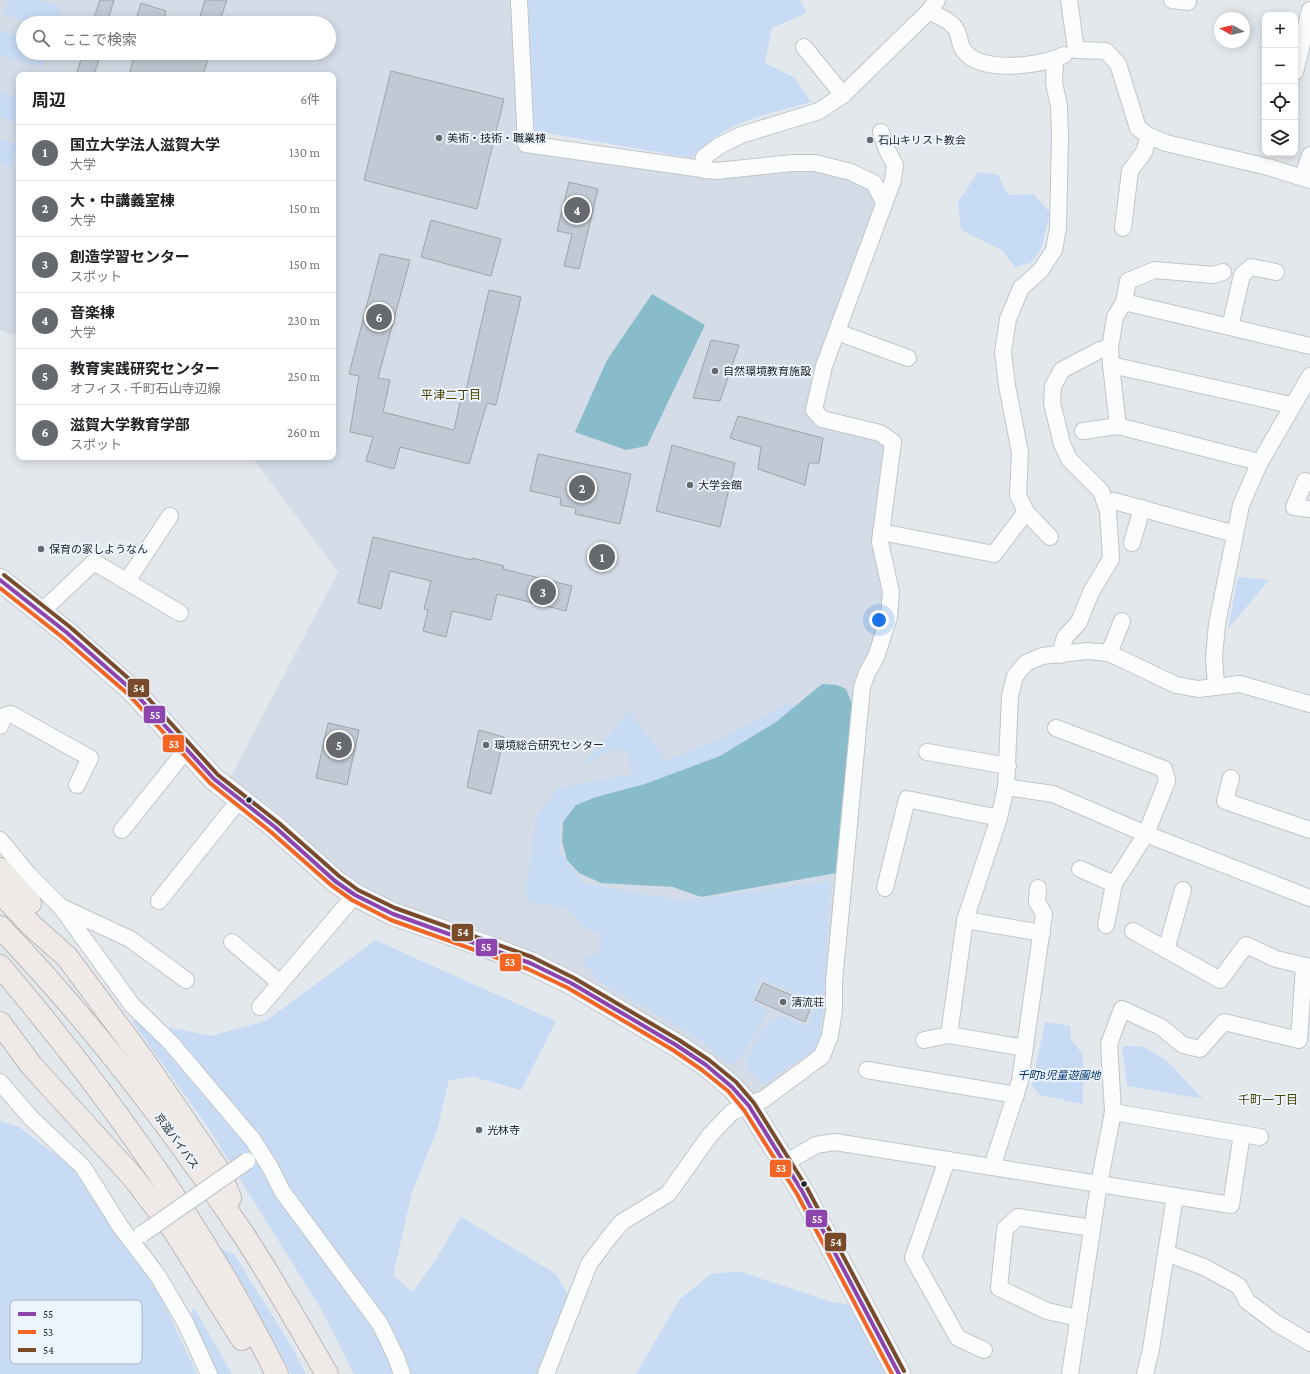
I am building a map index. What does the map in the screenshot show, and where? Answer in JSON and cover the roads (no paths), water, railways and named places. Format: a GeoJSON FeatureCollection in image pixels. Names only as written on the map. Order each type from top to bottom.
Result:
{"type":"FeatureCollection","features":[{"type":"Feature","properties":{"kind":"highway"},"geometry":{"type":"LineString","coordinates":[[0,869],[39,914],[67,957],[142,1058],[219,1171],[245,1238]]}},
{"type":"Feature","properties":{"kind":"highway"},"geometry":{"type":"LineString","coordinates":[[0,892],[30,924],[67,957]]}},
{"type":"Feature","properties":{"kind":"highway","name":"京滋バイパス"},"geometry":{"type":"LineString","coordinates":[[0,927],[77,1014],[133,1082],[186,1153],[245,1238],[327,1374]]}},
{"type":"Feature","properties":{"kind":"highway"},"geometry":{"type":"LineString","coordinates":[[0,966],[73,1053],[130,1131],[199,1234],[239,1303],[277,1374]]}},
{"type":"Feature","properties":{"kind":"highway"},"geometry":{"type":"LineString","coordinates":[[0,1023],[31,1065],[132,1176],[175,1232],[263,1374]]}},
{"type":"Feature","properties":{"kind":"main road"},"geometry":{"type":"LineString","coordinates":[[0,580],[103,663],[132,690],[214,779],[275,827],[334,881],[354,895],[393,914],[530,963],[571,983],[706,1065],[732,1087],[749,1106],[785,1162],[899,1374]]}},
{"type":"Feature","properties":{"kind":"street"},"geometry":{"type":"LineString","coordinates":[[519,0],[526,144],[716,171],[792,163],[816,163],[851,172],[874,183],[884,202]]}},
{"type":"Feature","properties":{"kind":"street"},"geometry":{"type":"LineString","coordinates":[[1069,0],[1076,50]]}},
{"type":"Feature","properties":{"kind":"street"},"geometry":{"type":"LineString","coordinates":[[1172,0],[1188,2]]}},
{"type":"Feature","properties":{"kind":"street"},"geometry":{"type":"LineString","coordinates":[[705,170],[702,164],[704,157],[719,146],[741,135],[819,111],[843,95],[933,6],[955,27],[963,50],[974,59],[990,64],[1014,66],[1055,59],[1076,50],[1106,51],[1118,64],[1138,128],[1148,136],[1166,143],[1270,160],[1306,178],[1310,155]]}},
{"type":"Feature","properties":{"kind":"street"},"geometry":{"type":"LineString","coordinates":[[1298,60],[1310,10]]}},
{"type":"Feature","properties":{"kind":"street"},"geometry":{"type":"LineString","coordinates":[[804,47],[843,95]]}},
{"type":"Feature","properties":{"kind":"street"},"geometry":{"type":"LineString","coordinates":[[1050,537],[1026,512],[1018,495],[1020,452],[1007,386],[1003,352],[1008,320],[1021,288],[1044,265],[1054,250],[1058,228],[1060,136],[1059,106],[1054,83],[1055,59]]}},
{"type":"Feature","properties":{"kind":"street"},"geometry":{"type":"LineString","coordinates":[[546,1374],[588,1264],[610,1236],[622,1222],[668,1194],[710,1135],[732,1112],[764,1099],[822,1056],[830,1036],[834,1010],[834,982],[862,687],[867,673],[876,657],[889,617],[891,592],[880,542],[893,442],[880,433],[822,419],[814,410],[824,366],[893,180],[895,165],[887,150],[881,132]]}},
{"type":"Feature","properties":{"kind":"street"},"geometry":{"type":"LineString","coordinates":[[1123,228],[1130,171],[1144,152],[1148,136]]}},
{"type":"Feature","properties":{"kind":"street"},"geometry":{"type":"LineString","coordinates":[[1230,327],[1242,275],[1251,267],[1276,272]]}},
{"type":"Feature","properties":{"kind":"street"},"geometry":{"type":"LineString","coordinates":[[1118,426],[1110,348],[1115,317],[1124,302],[1128,281],[1155,270],[1213,275],[1223,272]]}},
{"type":"Feature","properties":{"kind":"street"},"geometry":{"type":"LineString","coordinates":[[1124,302],[1310,346]]}},
{"type":"Feature","properties":{"kind":"street"},"geometry":{"type":"LineString","coordinates":[[837,332],[908,358]]}},
{"type":"Feature","properties":{"kind":"street"},"geometry":{"type":"LineString","coordinates":[[1060,654],[1065,637],[1079,622],[1091,592],[1111,559],[1108,511],[1101,491],[1069,459],[1062,444],[1052,403],[1053,386],[1062,370],[1100,350],[1110,348]]}},
{"type":"Feature","properties":{"kind":"street"},"geometry":{"type":"LineString","coordinates":[[1111,365],[1286,404],[1292,407]]}},
{"type":"Feature","properties":{"kind":"street"},"geometry":{"type":"LineString","coordinates":[[1216,686],[1214,658],[1217,624],[1241,505],[1259,464],[1310,376]]}},
{"type":"Feature","properties":{"kind":"street"},"geometry":{"type":"LineString","coordinates":[[1083,431],[1118,426],[1251,460],[1259,464]]}},
{"type":"Feature","properties":{"kind":"street"},"geometry":{"type":"LineString","coordinates":[[1305,481],[1294,507],[1310,509]]}},
{"type":"Feature","properties":{"kind":"street"},"geometry":{"type":"LineString","coordinates":[[1114,501],[1235,534]]}},
{"type":"Feature","properties":{"kind":"street"},"geometry":{"type":"LineString","coordinates":[[1132,543],[1142,508]]}},
{"type":"Feature","properties":{"kind":"street"},"geometry":{"type":"LineString","coordinates":[[882,532],[994,554],[1026,512]]}},
{"type":"Feature","properties":{"kind":"street"},"geometry":{"type":"LineString","coordinates":[[127,581],[170,516]]}},
{"type":"Feature","properties":{"kind":"street"},"geometry":{"type":"LineString","coordinates":[[41,612],[94,562],[180,613]]}},
{"type":"Feature","properties":{"kind":"street"},"geometry":{"type":"LineString","coordinates":[[1109,653],[1122,621]]}},
{"type":"Feature","properties":{"kind":"street"},"geometry":{"type":"LineString","coordinates":[[948,1035],[965,920],[999,818],[1006,787],[1010,696],[1014,676],[1026,663],[1042,656],[1087,650],[1109,653],[1176,685],[1198,689],[1240,684],[1310,704]]}},
{"type":"Feature","properties":{"kind":"street"},"geometry":{"type":"LineString","coordinates":[[0,726],[4,716],[11,714],[90,758],[77,785]]}},
{"type":"Feature","properties":{"kind":"street"},"geometry":{"type":"LineString","coordinates":[[1056,728],[1164,769],[1167,781],[1146,834],[1114,884],[1106,925]]}},
{"type":"Feature","properties":{"kind":"street"},"geometry":{"type":"LineString","coordinates":[[122,830],[186,750]]}},
{"type":"Feature","properties":{"kind":"street"},"geometry":{"type":"LineString","coordinates":[[927,752],[1008,766]]}},
{"type":"Feature","properties":{"kind":"street"},"geometry":{"type":"LineString","coordinates":[[1231,778],[1225,801],[1310,830]]}},
{"type":"Feature","properties":{"kind":"street"},"geometry":{"type":"LineString","coordinates":[[1006,787],[1053,794],[1146,834],[1310,898]]}},
{"type":"Feature","properties":{"kind":"street"},"geometry":{"type":"LineString","coordinates":[[159,901],[240,799]]}},
{"type":"Feature","properties":{"kind":"street"},"geometry":{"type":"LineString","coordinates":[[885,888],[907,799],[999,818]]}},
{"type":"Feature","properties":{"kind":"street"},"geometry":{"type":"LineString","coordinates":[[0,840],[30,875],[61,907],[132,1005],[171,1043],[253,1140],[282,1191],[380,1324],[396,1357],[402,1374]]}},
{"type":"Feature","properties":{"kind":"street"},"geometry":{"type":"LineString","coordinates":[[1080,869],[1114,884]]}},
{"type":"Feature","properties":{"kind":"street"},"geometry":{"type":"LineString","coordinates":[[992,1167],[1020,1081],[1044,914],[1038,902],[1038,888]]}},
{"type":"Feature","properties":{"kind":"street"},"geometry":{"type":"LineString","coordinates":[[1166,950],[1184,890]]}},
{"type":"Feature","properties":{"kind":"street"},"geometry":{"type":"LineString","coordinates":[[260,1008],[280,982],[354,895]]}},
{"type":"Feature","properties":{"kind":"street"},"geometry":{"type":"LineString","coordinates":[[61,907],[130,939],[186,980]]}},
{"type":"Feature","properties":{"kind":"street"},"geometry":{"type":"LineString","coordinates":[[965,920],[1042,933]]}},
{"type":"Feature","properties":{"kind":"street"},"geometry":{"type":"LineString","coordinates":[[1070,1374],[1099,1184],[1113,1112],[1109,1044],[1122,1009],[1161,1027],[1183,1045],[1200,1049],[1224,1022],[1299,1040],[1307,967],[1276,959],[1246,945],[1220,980],[1133,931]]}},
{"type":"Feature","properties":{"kind":"street"},"geometry":{"type":"LineString","coordinates":[[232,942],[280,982]]}},
{"type":"Feature","properties":{"kind":"street"},"geometry":{"type":"LineString","coordinates":[[924,1040],[948,1035],[1025,1048]]}},
{"type":"Feature","properties":{"kind":"street"},"geometry":{"type":"LineString","coordinates":[[866,1070],[1016,1095]]}},
{"type":"Feature","properties":{"kind":"street"},"geometry":{"type":"LineString","coordinates":[[0,1082],[31,1118],[83,1167],[136,1237],[185,1322],[209,1374]]}},
{"type":"Feature","properties":{"kind":"street"},"geometry":{"type":"LineString","coordinates":[[1113,1112],[1260,1137]]}},
{"type":"Feature","properties":{"kind":"street"},"geometry":{"type":"LineString","coordinates":[[785,1162],[816,1145],[835,1142],[1231,1205],[1242,1134]]}},
{"type":"Feature","properties":{"kind":"street"},"geometry":{"type":"LineString","coordinates":[[136,1237],[261,1152]]}},
{"type":"Feature","properties":{"kind":"street"},"geometry":{"type":"LineString","coordinates":[[947,1160],[914,1258],[958,1338],[984,1350]]}},
{"type":"Feature","properties":{"kind":"street"},"geometry":{"type":"LineString","coordinates":[[1145,1374],[1151,1349],[1175,1196]]}},
{"type":"Feature","properties":{"kind":"street"},"geometry":{"type":"LineString","coordinates":[[1078,1318],[1046,1312],[999,1288],[1006,1229],[1018,1217],[1092,1228]]}},
{"type":"Feature","properties":{"kind":"street"},"geometry":{"type":"LineString","coordinates":[[1166,1253],[1204,1267],[1239,1286],[1247,1301],[1276,1323],[1310,1343]]}},
{"type":"Feature","properties":{"kind":"place","name":"美術・技術・職業棟"},"geometry":{"type":"Point","coordinates":[439,138]}},
{"type":"Feature","properties":{"kind":"place","name":"石山キリスト教会"},"geometry":{"type":"Point","coordinates":[870,140]}},
{"type":"Feature","properties":{"kind":"place","name":"音楽棟"},"geometry":{"type":"Point","coordinates":[577,210]}},
{"type":"Feature","properties":{"kind":"place","name":"滋賀大学教育学部"},"geometry":{"type":"Point","coordinates":[379,317]}},
{"type":"Feature","properties":{"kind":"place","name":"自然環境教育施設"},"geometry":{"type":"Point","coordinates":[715,371]}},
{"type":"Feature","properties":{"kind":"place","name":"大学会館"},"geometry":{"type":"Point","coordinates":[690,485]}},
{"type":"Feature","properties":{"kind":"place","name":"大・中講義室棟"},"geometry":{"type":"Point","coordinates":[582,488]}},
{"type":"Feature","properties":{"kind":"place","name":"保育の家しようなん"},"geometry":{"type":"Point","coordinates":[41,549]}},
{"type":"Feature","properties":{"kind":"place","name":"国立大学法人滋賀大学"},"geometry":{"type":"Point","coordinates":[602,557]}},
{"type":"Feature","properties":{"kind":"place","name":"創造学習センター"},"geometry":{"type":"Point","coordinates":[543,592]}},
{"type":"Feature","properties":{"kind":"place","name":"教育実践研究センター"},"geometry":{"type":"Point","coordinates":[339,745]}},
{"type":"Feature","properties":{"kind":"place","name":"環境総合研究センター"},"geometry":{"type":"Point","coordinates":[486,745]}},
{"type":"Feature","properties":{"kind":"place","name":"清流荘"},"geometry":{"type":"Point","coordinates":[783,1002]}},
{"type":"Feature","properties":{"kind":"place","name":"光林寺"},"geometry":{"type":"Point","coordinates":[479,1130]}},
{"type":"Feature","properties":{"kind":"district","name":"平津二丁目"},"geometry":{"type":"Point","coordinates":[451,395]}},
{"type":"Feature","properties":{"kind":"district","name":"千町一丁目"},"geometry":{"type":"Point","coordinates":[1268,1100]}},
{"type":"Feature","properties":{"kind":"park label","name":"千町B児童遊園地"},"geometry":{"type":"Point","coordinates":[1059,1075]}}]}
